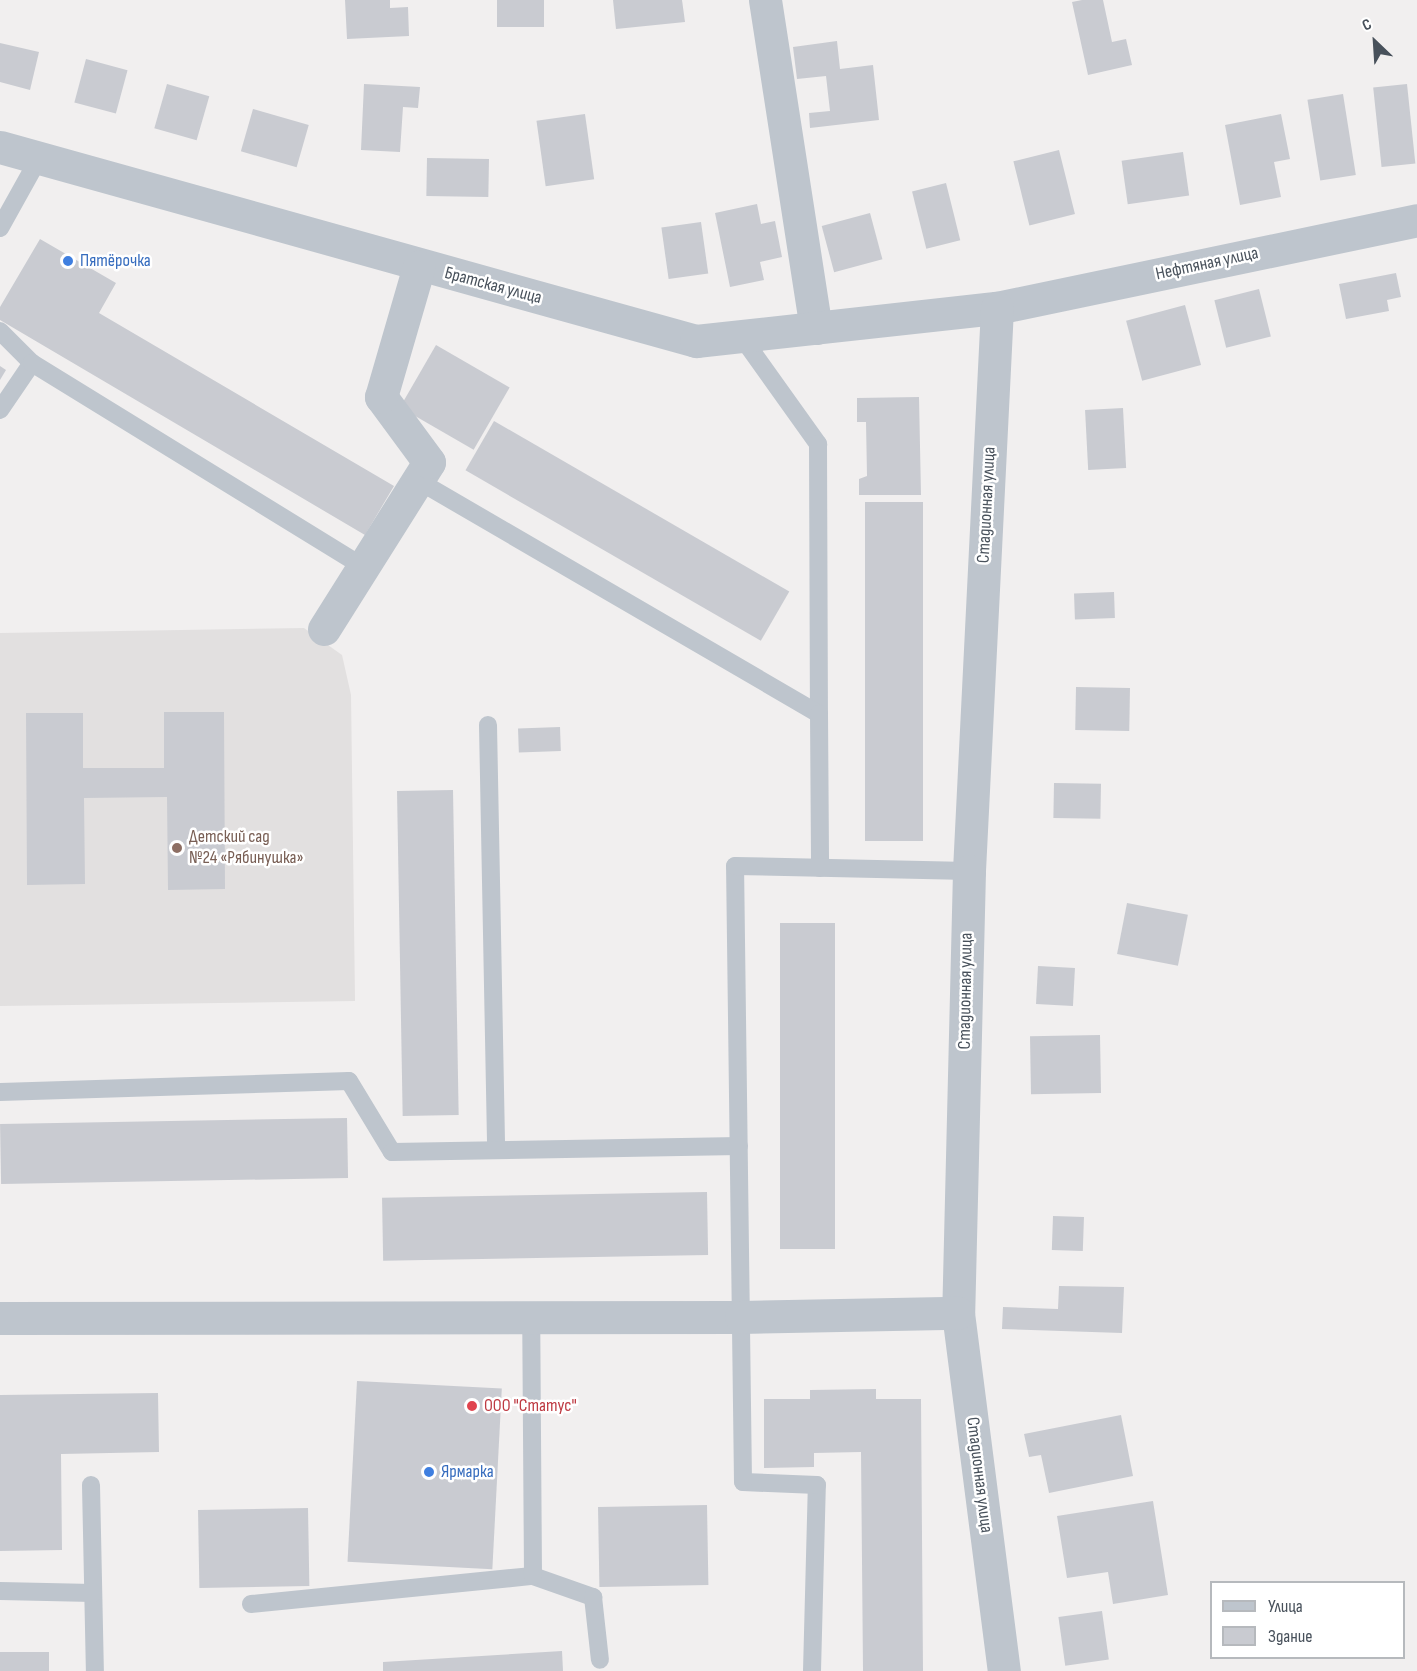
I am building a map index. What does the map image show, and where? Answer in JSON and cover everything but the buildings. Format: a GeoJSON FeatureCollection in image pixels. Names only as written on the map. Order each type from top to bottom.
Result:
{"type":"FeatureCollection","features":[{"type":"Feature","properties":{"kind":"street"},"geometry":{"type":"LineString","coordinates":[[765,0],[816,328]]}},
{"type":"Feature","properties":{"kind":"street","name":"Братская улица"},"geometry":{"type":"LineString","coordinates":[[0,147],[418,266],[696,341],[997,308]]}},
{"type":"Feature","properties":{"kind":"street","name":"Нефтяная улица"},"geometry":{"type":"LineString","coordinates":[[997,308],[1417,220]]}},
{"type":"Feature","properties":{"kind":"street"},"geometry":{"type":"LineString","coordinates":[[324,628],[429,462],[381,397],[418,266]]}},
{"type":"Feature","properties":{"kind":"street","name":"Стадионная улица"},"geometry":{"type":"LineString","coordinates":[[997,308],[969,870],[958,1313],[1004,1671]]}},
{"type":"Feature","properties":{"kind":"street"},"geometry":{"type":"LineString","coordinates":[[0,1317],[531,1314],[741,1317],[958,1313]]}},
{"type":"Feature","properties":{"kind":"lane"},"geometry":{"type":"LineString","coordinates":[[0,228],[39,158]]}},
{"type":"Feature","properties":{"kind":"lane"},"geometry":{"type":"LineString","coordinates":[[0,331],[32,363],[363,567]]}},
{"type":"Feature","properties":{"kind":"lane"},"geometry":{"type":"LineString","coordinates":[[741,336],[818,444],[820,868]]}},
{"type":"Feature","properties":{"kind":"lane"},"geometry":{"type":"LineString","coordinates":[[0,410],[32,363]]}},
{"type":"Feature","properties":{"kind":"lane"},"geometry":{"type":"LineString","coordinates":[[417,480],[819,714]]}},
{"type":"Feature","properties":{"kind":"lane"},"geometry":{"type":"LineString","coordinates":[[488,725],[496,1150]]}},
{"type":"Feature","properties":{"kind":"lane"},"geometry":{"type":"LineString","coordinates":[[812,1671],[817,1485],[743,1482],[735,866],[969,870]]}},
{"type":"Feature","properties":{"kind":"lane"},"geometry":{"type":"LineString","coordinates":[[0,1092],[349,1081],[392,1152],[739,1146]]}},
{"type":"Feature","properties":{"kind":"lane"},"geometry":{"type":"LineString","coordinates":[[531,1314],[532,1576]]}},
{"type":"Feature","properties":{"kind":"lane"},"geometry":{"type":"LineString","coordinates":[[91,1485],[95,1671]]}},
{"type":"Feature","properties":{"kind":"lane"},"geometry":{"type":"LineString","coordinates":[[251,1604],[532,1576],[593,1597],[600,1660]]}},
{"type":"Feature","properties":{"kind":"lane"},"geometry":{"type":"LineString","coordinates":[[0,1592],[93,1593]]}},
{"type":"Feature","properties":{"kind":"shaded area","name":"Детский сад №24 «Рябинушка»"},"geometry":{"type":"Polygon","coordinates":[[[304,628],[342,655],[351,695],[355,1001],[0,1006],[0,633],[304,628]]]}},
{"type":"Feature","properties":{"kind":"place","name":"Пятёрочка"},"geometry":{"type":"Point","coordinates":[68,261]}},
{"type":"Feature","properties":{"kind":"place","name":"Детский сад №24 «Рябинушка»"},"geometry":{"type":"Point","coordinates":[177,848]}},
{"type":"Feature","properties":{"kind":"place","name":"ООО \"Статус\""},"geometry":{"type":"Point","coordinates":[472,1406]}},
{"type":"Feature","properties":{"kind":"place","name":"Ярмарка"},"geometry":{"type":"Point","coordinates":[429,1472]}}]}
